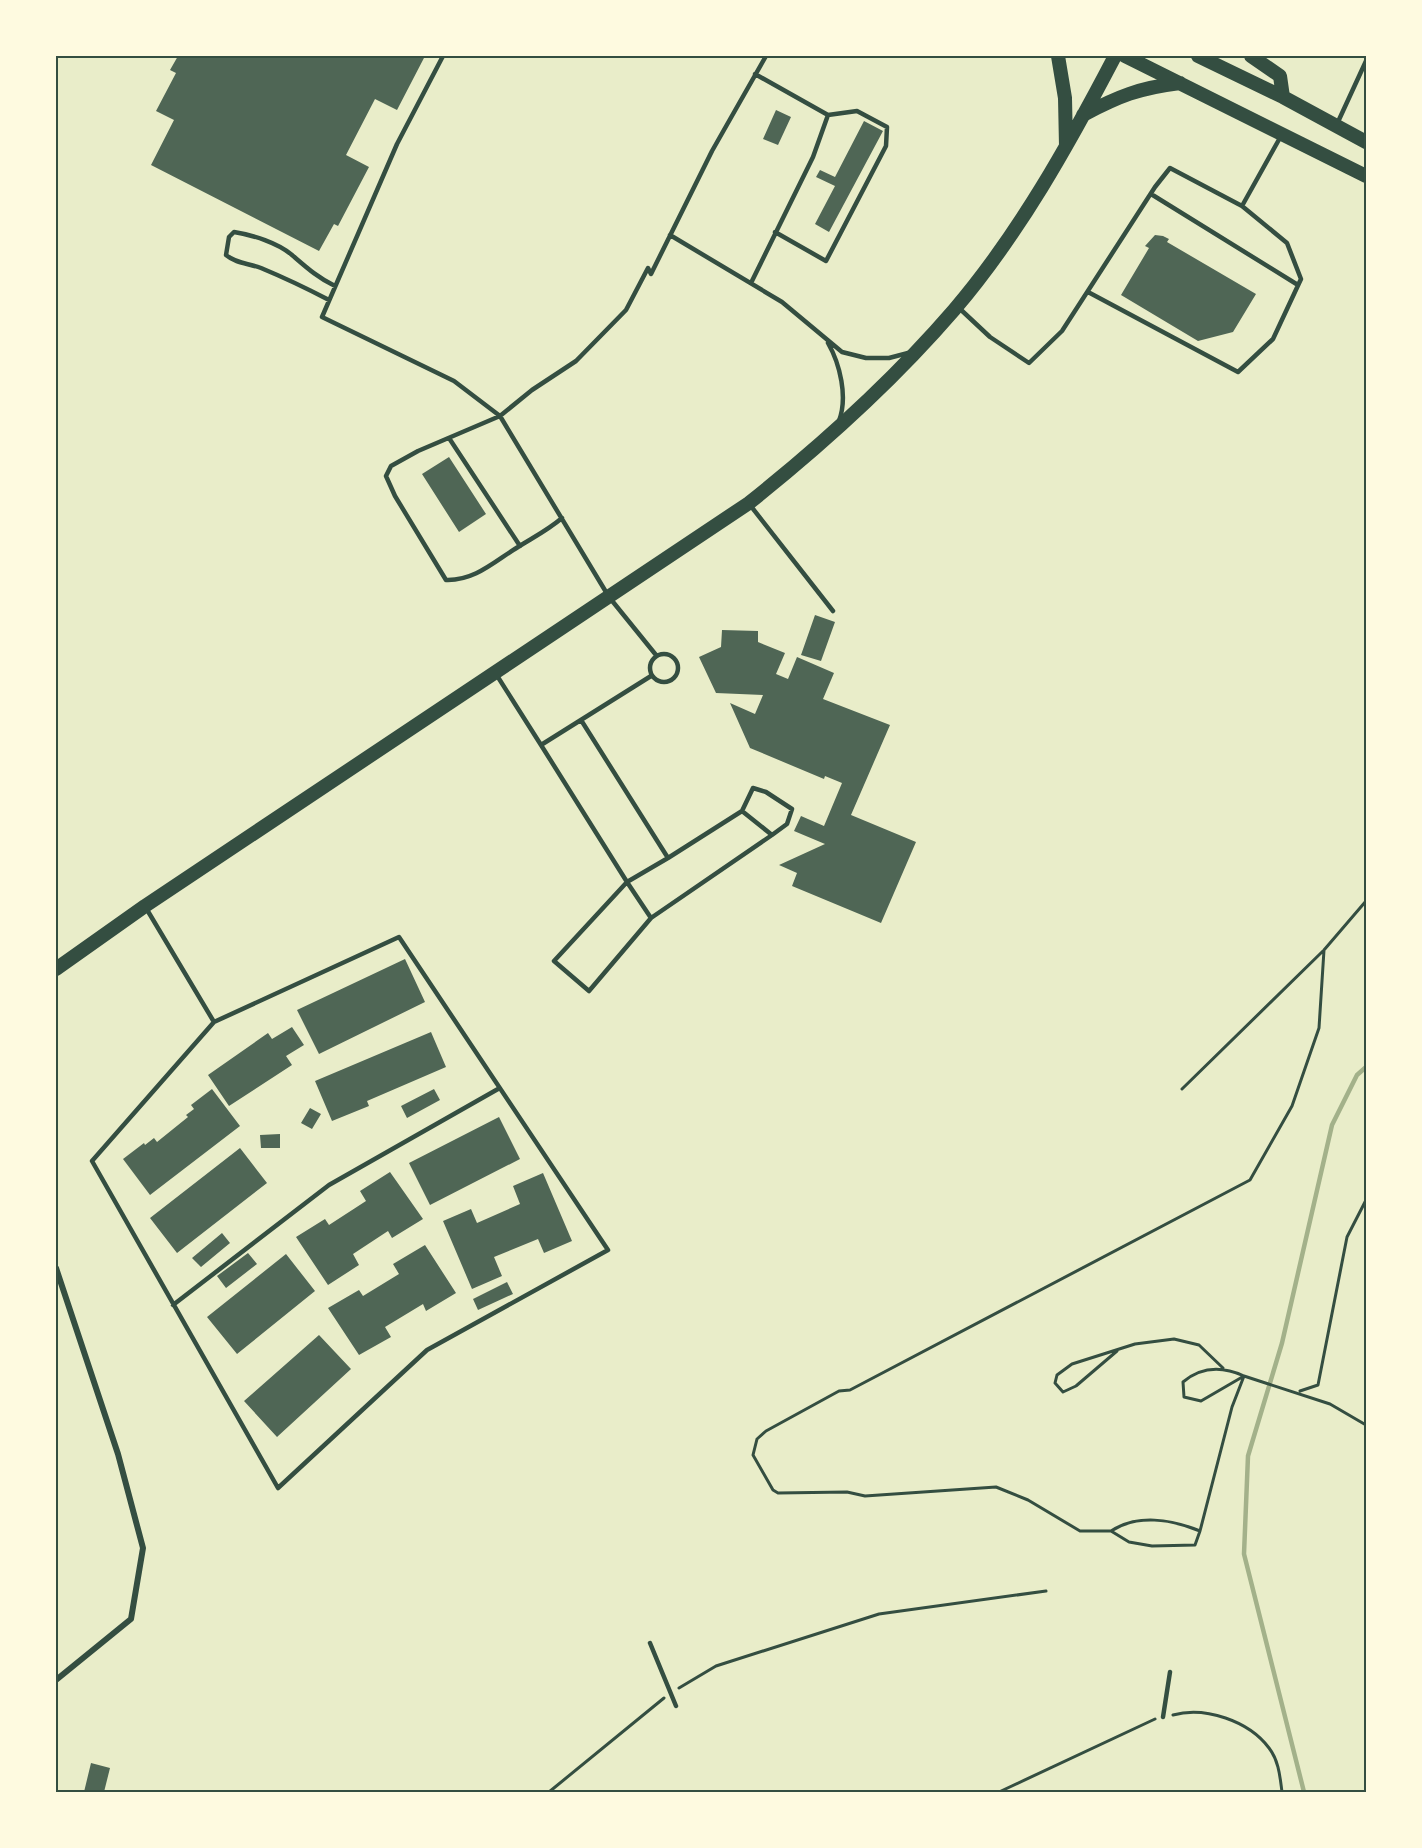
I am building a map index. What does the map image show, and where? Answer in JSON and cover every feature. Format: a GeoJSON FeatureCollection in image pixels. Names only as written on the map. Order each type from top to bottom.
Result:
{"type":"FeatureCollection","features":[{"type":"Feature","properties":{"kind":"main road"},"geometry":{"type":"LineString","coordinates":[[1058,56],[1065,98],[1066,147]]}},
{"type":"Feature","properties":{"kind":"main road"},"geometry":{"type":"LineString","coordinates":[[56,969],[145,906],[749,503],[835,432],[917,351],[957,306],[993,259],[1066,147],[1115,56]]}},
{"type":"Feature","properties":{"kind":"main road"},"geometry":{"type":"LineString","coordinates":[[1125,56],[1366,176]]}},
{"type":"Feature","properties":{"kind":"main road"},"geometry":{"type":"LineString","coordinates":[[1198,56],[1366,141]]}},
{"type":"Feature","properties":{"kind":"main road"},"geometry":{"type":"LineString","coordinates":[[1251,56],[1280,76],[1283,97]]}},
{"type":"Feature","properties":{"kind":"main road"},"geometry":{"type":"LineString","coordinates":[[1083,115],[1129,92],[1146,87],[1180,83]]}},
{"type":"Feature","properties":{"kind":"street"},"geometry":{"type":"LineString","coordinates":[[56,1268],[118,1454],[143,1548],[131,1620],[56,1680]]}},
{"type":"Feature","properties":{"kind":"lane"},"geometry":{"type":"LineString","coordinates":[[443,56],[397,144],[322,317],[454,381],[500,416],[609,597],[656,655]]}},
{"type":"Feature","properties":{"kind":"lane"},"geometry":{"type":"LineString","coordinates":[[562,518],[544,533],[488,568],[460,580],[446,580],[395,496],[387,476],[391,466],[500,416],[532,390],[576,361],[626,310],[648,268],[651,274],[712,151],[766,56]]}},
{"type":"Feature","properties":{"kind":"lane"},"geometry":{"type":"LineString","coordinates":[[1335,126],[1366,61]]}},
{"type":"Feature","properties":{"kind":"lane"},"geometry":{"type":"LineString","coordinates":[[755,74],[828,115],[857,111],[887,127],[886,146],[826,261],[775,232]]}},
{"type":"Feature","properties":{"kind":"lane"},"geometry":{"type":"LineString","coordinates":[[751,283],[813,157],[828,115]]}},
{"type":"Feature","properties":{"kind":"lane"},"geometry":{"type":"LineString","coordinates":[[1242,206],[1283,134]]}},
{"type":"Feature","properties":{"kind":"lane"},"geometry":{"type":"LineString","coordinates":[[957,306],[990,336],[1029,363],[1062,331],[1170,168],[1242,206],[1287,243],[1301,279],[1273,339],[1238,372],[1088,292]]}},
{"type":"Feature","properties":{"kind":"lane"},"geometry":{"type":"LineString","coordinates":[[1151,194],[1298,285]]}},
{"type":"Feature","properties":{"kind":"lane"},"geometry":{"type":"LineString","coordinates":[[329,300],[297,282],[255,266],[235,262],[226,255],[229,237],[234,232],[250,235],[291,254],[314,274],[335,286]]}},
{"type":"Feature","properties":{"kind":"lane"},"geometry":{"type":"LineString","coordinates":[[670,235],[782,302],[842,352],[866,358],[889,358],[917,351]]}},
{"type":"Feature","properties":{"kind":"lane"},"geometry":{"type":"LineString","coordinates":[[827,340],[836,357],[842,383],[841,416],[835,432]]}},
{"type":"Feature","properties":{"kind":"lane"},"geometry":{"type":"LineString","coordinates":[[448,438],[520,546]]}},
{"type":"Feature","properties":{"kind":"lane"},"geometry":{"type":"LineString","coordinates":[[749,503],[833,611]]}},
{"type":"Feature","properties":{"kind":"lane"},"geometry":{"type":"LineString","coordinates":[[667,653],[677,660],[678,672],[672,681],[660,683],[651,676],[649,665],[656,655],[667,653]]}},
{"type":"Feature","properties":{"kind":"lane"},"geometry":{"type":"LineString","coordinates":[[495,673],[651,918]]}},
{"type":"Feature","properties":{"kind":"lane"},"geometry":{"type":"LineString","coordinates":[[541,745],[651,676]]}},
{"type":"Feature","properties":{"kind":"lane"},"geometry":{"type":"LineString","coordinates":[[580,720],[668,858]]}},
{"type":"Feature","properties":{"kind":"lane"},"geometry":{"type":"LineString","coordinates":[[753,788],[766,792],[792,809],[787,824],[651,918],[589,991],[554,961],[627,882],[742,811],[753,788]]}},
{"type":"Feature","properties":{"kind":"lane"},"geometry":{"type":"LineString","coordinates":[[742,811],[772,835]]}},
{"type":"Feature","properties":{"kind":"lane"},"geometry":{"type":"LineString","coordinates":[[145,906],[214,1022]]}},
{"type":"Feature","properties":{"kind":"lane"},"geometry":{"type":"LineString","coordinates":[[399,937],[498,1089],[608,1250],[427,1350],[278,1488],[92,1161],[214,1022],[399,937]]}},
{"type":"Feature","properties":{"kind":"lane"},"geometry":{"type":"LineString","coordinates":[[173,1305],[329,1185],[498,1089]]}},
{"type":"Feature","properties":{"kind":"lane"},"geometry":{"type":"LineString","coordinates":[[650,1643],[676,1706]]}},
{"type":"Feature","properties":{"kind":"lane"},"geometry":{"type":"LineString","coordinates":[[1163,1717],[1170,1672]]}},
{"type":"Feature","properties":{"kind":"path"},"geometry":{"type":"LineString","coordinates":[[1182,1089],[1324,950],[1366,901]]}},
{"type":"Feature","properties":{"kind":"path"},"geometry":{"type":"LineString","coordinates":[[1246,1377],[1232,1407],[1195,1545],[1175,1547],[1129,1542],[1111,1531],[1080,1531],[1028,1500],[996,1487],[866,1496],[847,1492],[778,1493],[773,1490],[757,1466],[752,1449],[757,1438],[800,1410],[839,1391],[850,1390],[1250,1180],[1292,1106],[1319,1028],[1324,950]]}},
{"type":"Feature","properties":{"kind":"path"},"geometry":{"type":"LineString","coordinates":[[1298,1392],[1318,1385],[1347,1237],[1366,1200]]}},
{"type":"Feature","properties":{"kind":"path"},"geometry":{"type":"LineString","coordinates":[[1117,1351],[1076,1386],[1063,1392],[1055,1383],[1057,1375],[1072,1364],[1135,1344],[1186,1340],[1212,1354],[1223,1368],[1330,1404],[1366,1425]]}},
{"type":"Feature","properties":{"kind":"path"},"geometry":{"type":"LineString","coordinates":[[1223,1368],[1191,1375],[1183,1382],[1184,1397],[1201,1401],[1246,1377]]}},
{"type":"Feature","properties":{"kind":"path"},"geometry":{"type":"LineString","coordinates":[[1111,1531],[1126,1521],[1177,1521],[1200,1531]]}},
{"type":"Feature","properties":{"kind":"path"},"geometry":{"type":"LineString","coordinates":[[549,1792],[671,1693],[716,1666],[879,1614],[1046,1591]]}},
{"type":"Feature","properties":{"kind":"path"},"geometry":{"type":"LineString","coordinates":[[999,1792],[1123,1732],[1182,1712],[1207,1712],[1250,1732],[1270,1749],[1279,1768],[1282,1792]]}},
{"type":"Feature","properties":{"kind":"building"},"geometry":{"type":"Polygon","coordinates":[[[178,56],[425,56],[397,110],[375,99],[346,155],[369,167],[338,226],[334,224],[319,251],[151,165],[174,120],[156,111],[176,73],[170,70],[178,56]]]}},
{"type":"Feature","properties":{"kind":"building"},"geometry":{"type":"Polygon","coordinates":[[[776,110],[791,117],[778,145],[763,139],[776,110]]]}},
{"type":"Feature","properties":{"kind":"building"},"geometry":{"type":"Polygon","coordinates":[[[864,121],[883,131],[829,232],[815,224],[835,186],[816,177],[820,170],[835,177],[864,121]]]}},
{"type":"Feature","properties":{"kind":"building"},"geometry":{"type":"Polygon","coordinates":[[[1155,235],[1169,239],[1167,242],[1256,294],[1233,332],[1198,341],[1121,295],[1149,248],[1145,246],[1155,235]]]}},
{"type":"Feature","properties":{"kind":"building"},"geometry":{"type":"Polygon","coordinates":[[[449,457],[486,514],[459,532],[422,474],[449,457]]]}},
{"type":"Feature","properties":{"kind":"building"},"geometry":{"type":"Polygon","coordinates":[[[815,615],[835,622],[821,661],[801,655],[815,615]]]}},
{"type":"Feature","properties":{"kind":"building"},"geometry":{"type":"Polygon","coordinates":[[[722,630],[758,631],[758,642],[785,653],[776,674],[788,679],[797,657],[834,673],[823,699],[890,725],[851,815],[916,842],[881,923],[792,886],[797,873],[779,865],[825,844],[794,831],[801,816],[824,826],[842,783],[825,776],[824,779],[750,748],[730,703],[755,714],[763,695],[716,693],[699,657],[721,647],[722,630]]]}},
{"type":"Feature","properties":{"kind":"building"},"geometry":{"type":"Polygon","coordinates":[[[405,959],[425,1002],[319,1054],[297,1010],[405,959]]]}},
{"type":"Feature","properties":{"kind":"building"},"geometry":{"type":"Polygon","coordinates":[[[292,1027],[304,1045],[286,1056],[292,1065],[229,1106],[208,1075],[268,1033],[272,1039],[292,1027]]]}},
{"type":"Feature","properties":{"kind":"building"},"geometry":{"type":"Polygon","coordinates":[[[431,1032],[446,1067],[367,1101],[369,1106],[332,1121],[315,1081],[431,1032]]]}},
{"type":"Feature","properties":{"kind":"building"},"geometry":{"type":"Polygon","coordinates":[[[212,1089],[240,1126],[150,1195],[123,1159],[154,1138],[157,1142],[188,1117],[186,1115],[194,1109],[191,1105],[212,1089]]]}},
{"type":"Feature","properties":{"kind":"building"},"geometry":{"type":"Polygon","coordinates":[[[434,1089],[440,1100],[407,1118],[401,1106],[434,1089]]]}},
{"type":"Feature","properties":{"kind":"building"},"geometry":{"type":"Polygon","coordinates":[[[310,1108],[321,1114],[312,1129],[301,1123],[310,1108]]]}},
{"type":"Feature","properties":{"kind":"building"},"geometry":{"type":"Polygon","coordinates":[[[499,1117],[520,1159],[430,1205],[409,1163],[499,1117]]]}},
{"type":"Feature","properties":{"kind":"building"},"geometry":{"type":"Polygon","coordinates":[[[280,1134],[280,1148],[261,1148],[260,1135],[280,1134]]]}},
{"type":"Feature","properties":{"kind":"building"},"geometry":{"type":"Polygon","coordinates":[[[240,1148],[267,1183],[177,1253],[150,1218],[240,1148]]]}},
{"type":"Feature","properties":{"kind":"building"},"geometry":{"type":"Polygon","coordinates":[[[390,1172],[423,1219],[392,1238],[388,1231],[353,1254],[359,1265],[328,1285],[296,1237],[325,1219],[329,1225],[366,1201],[360,1191],[390,1172]]]}},
{"type":"Feature","properties":{"kind":"building"},"geometry":{"type":"Polygon","coordinates":[[[543,1173],[572,1241],[544,1253],[538,1239],[494,1257],[502,1276],[472,1289],[443,1221],[471,1209],[477,1223],[520,1204],[513,1186],[543,1173]]]}},
{"type":"Feature","properties":{"kind":"building"},"geometry":{"type":"Polygon","coordinates":[[[222,1233],[230,1243],[201,1267],[192,1258],[222,1233]]]}},
{"type":"Feature","properties":{"kind":"building"},"geometry":{"type":"Polygon","coordinates":[[[425,1245],[456,1293],[426,1311],[423,1304],[385,1327],[391,1337],[359,1355],[328,1308],[359,1290],[363,1296],[399,1274],[393,1264],[425,1245]]]}},
{"type":"Feature","properties":{"kind":"building"},"geometry":{"type":"Polygon","coordinates":[[[248,1253],[257,1264],[226,1288],[217,1276],[248,1253]]]}},
{"type":"Feature","properties":{"kind":"building"},"geometry":{"type":"Polygon","coordinates":[[[286,1254],[315,1291],[237,1354],[207,1317],[286,1254]]]}},
{"type":"Feature","properties":{"kind":"building"},"geometry":{"type":"Polygon","coordinates":[[[507,1282],[513,1294],[478,1310],[473,1299],[507,1282]]]}},
{"type":"Feature","properties":{"kind":"building"},"geometry":{"type":"Polygon","coordinates":[[[319,1335],[351,1369],[277,1437],[244,1401],[319,1335]]]}},
{"type":"Feature","properties":{"kind":"building"},"geometry":{"type":"Polygon","coordinates":[[[91,1763],[110,1768],[104,1792],[84,1792],[91,1763]]]}},
{"type":"Feature","properties":{"kind":"waterway"},"geometry":{"type":"LineString","coordinates":[[1304,1792],[1244,1554],[1248,1456],[1282,1343],[1332,1125],[1357,1075],[1366,1067]]}}]}
